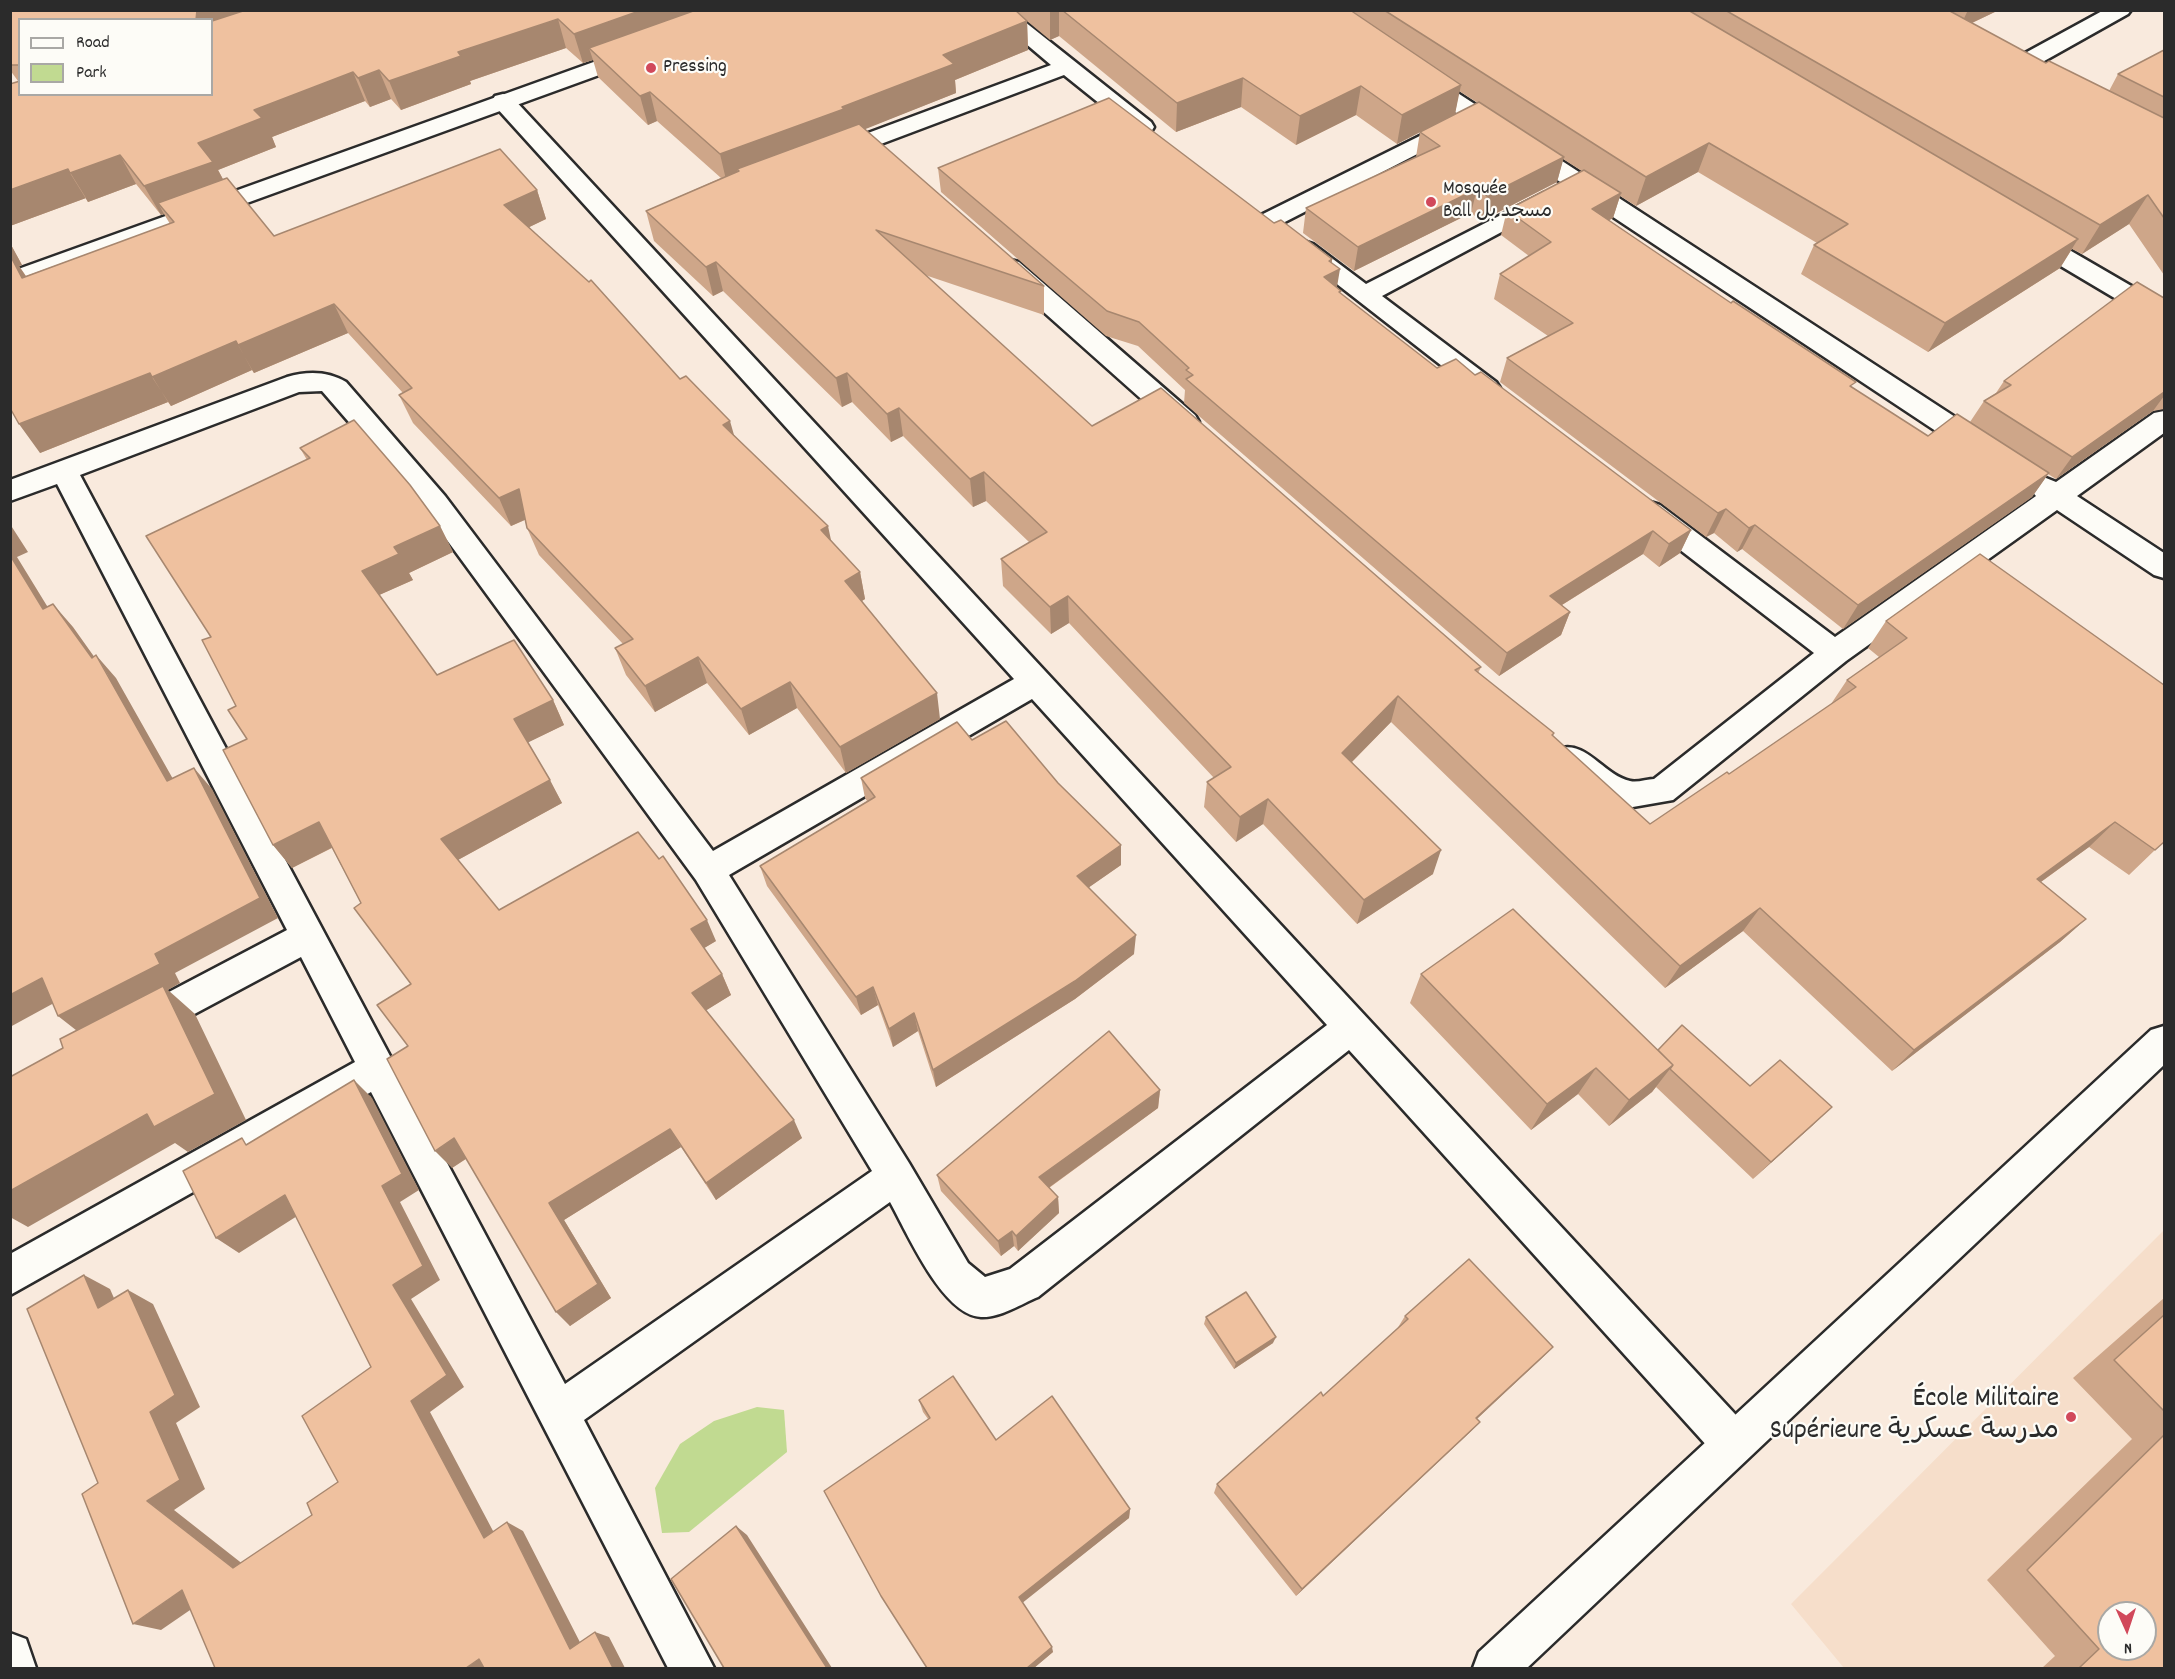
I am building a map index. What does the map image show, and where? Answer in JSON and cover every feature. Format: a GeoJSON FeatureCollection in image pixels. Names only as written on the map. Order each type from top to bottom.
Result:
{"type":"FeatureCollection","features":[{"type":"Feature","properties":{"kind":"street"},"geometry":{"type":"LineString","coordinates":[[996,10],[1065,67],[1166,144]]}},
{"type":"Feature","properties":{"kind":"street"},"geometry":{"type":"LineString","coordinates":[[2013,69],[2121,10]]}},
{"type":"Feature","properties":{"kind":"street"},"geometry":{"type":"LineString","coordinates":[[10,281],[658,46]]}},
{"type":"Feature","properties":{"kind":"street"},"geometry":{"type":"LineString","coordinates":[[1992,58],[2033,79]]}},
{"type":"Feature","properties":{"kind":"street"},"geometry":{"type":"LineString","coordinates":[[1396,63],[2164,567]]}},
{"type":"Feature","properties":{"kind":"street"},"geometry":{"type":"LineString","coordinates":[[811,163],[875,150],[1065,67]]}},
{"type":"Feature","properties":{"kind":"street"},"geometry":{"type":"LineString","coordinates":[[503,101],[635,229],[1035,682],[1733,1443]]}},
{"type":"Feature","properties":{"kind":"street"},"geometry":{"type":"LineString","coordinates":[[1475,115],[1258,214],[1505,402]]}},
{"type":"Feature","properties":{"kind":"street"},"geometry":{"type":"LineString","coordinates":[[1364,295],[1578,182]]}},
{"type":"Feature","properties":{"kind":"street"},"geometry":{"type":"LineString","coordinates":[[2011,226],[2164,316]]}},
{"type":"Feature","properties":{"kind":"street"},"geometry":{"type":"LineString","coordinates":[[992,252],[1207,441]]}},
{"type":"Feature","properties":{"kind":"street"},"geometry":{"type":"LineString","coordinates":[[10,490],[296,383],[327,382],[337,388],[435,503],[708,870],[896,1176],[954,1277],[979,1297],[996,1295],[1024,1283],[1351,1027]]}},
{"type":"Feature","properties":{"kind":"street"},"geometry":{"type":"LineString","coordinates":[[1549,740],[1585,772],[1627,795],[1662,791],[1834,653],[2164,420]]}},
{"type":"Feature","properties":{"kind":"street"},"geometry":{"type":"LineString","coordinates":[[63,469],[692,1668]]}},
{"type":"Feature","properties":{"kind":"street"},"geometry":{"type":"LineString","coordinates":[[1628,495],[1834,653]]}},
{"type":"Feature","properties":{"kind":"street"},"geometry":{"type":"LineString","coordinates":[[708,870],[1035,682]]}},
{"type":"Feature","properties":{"kind":"street"},"geometry":{"type":"LineString","coordinates":[[116,1037],[307,936]]}},
{"type":"Feature","properties":{"kind":"street"},"geometry":{"type":"LineString","coordinates":[[1495,1668],[2164,1042]]}},
{"type":"Feature","properties":{"kind":"street"},"geometry":{"type":"LineString","coordinates":[[10,1276],[377,1069]]}},
{"type":"Feature","properties":{"kind":"street"},"geometry":{"type":"LineString","coordinates":[[558,1413],[896,1176]]}},
{"type":"Feature","properties":{"kind":"street"},"geometry":{"type":"LineString","coordinates":[[10,1655],[14,1668]]}},
{"type":"Feature","properties":{"kind":"shaded area","name":"École Militaire Supérieure مدرسة عسكرية"},"geometry":{"type":"Polygon","coordinates":[[[2164,1230],[2164,1668],[1844,1668],[1791,1604],[2164,1230]]]}},
{"type":"Feature","properties":{"kind":"green space"},"geometry":{"type":"Polygon","coordinates":[[[757,1407],[784,1410],[787,1452],[689,1532],[662,1533],[655,1488],[680,1444],[714,1421],[757,1407]]]}},
{"type":"Feature","properties":{"kind":"building"},"geometry":{"type":"Polygon","coordinates":[[[10,10],[197,10],[196,18],[18,18],[18,65],[10,65],[10,10]]]}},
{"type":"Feature","properties":{"kind":"building"},"geometry":{"type":"Polygon","coordinates":[[[246,10],[642,10],[574,34],[558,19],[458,52],[461,56],[389,81],[379,70],[358,78],[353,72],[254,110],[262,118],[198,143],[213,162],[144,186],[120,155],[70,173],[68,169],[10,190],[10,84],[18,82],[18,96],[213,96],[213,21],[246,10]]]}},
{"type":"Feature","properties":{"kind":"building"},"geometry":{"type":"Polygon","coordinates":[[[696,10],[1015,10],[1027,21],[943,55],[954,64],[842,107],[844,109],[720,154],[650,92],[640,96],[589,48],[696,10]]]}},
{"type":"Feature","properties":{"kind":"building"},"geometry":{"type":"Polygon","coordinates":[[[1062,10],[1350,10],[1461,85],[1402,115],[1361,86],[1300,116],[1243,78],[1177,103],[1062,10]]]}},
{"type":"Feature","properties":{"kind":"building"},"geometry":{"type":"Polygon","coordinates":[[[1384,10],[1688,10],[2078,239],[1945,323],[1814,245],[1848,224],[1709,143],[1646,177],[1384,10]]]}},
{"type":"Feature","properties":{"kind":"building"},"geometry":{"type":"Polygon","coordinates":[[[1725,10],[1948,10],[2046,63],[2049,61],[2164,118],[2164,218],[2148,195],[2100,225],[1725,10]]]}},
{"type":"Feature","properties":{"kind":"building"},"geometry":{"type":"Polygon","coordinates":[[[2164,50],[2164,97],[2118,74],[2164,50]]]}},
{"type":"Feature","properties":{"kind":"building"},"geometry":{"type":"Polygon","coordinates":[[[1109,98],[1274,223],[1281,220],[1332,259],[1329,261],[1340,269],[1324,277],[1341,291],[1339,292],[1437,368],[1456,359],[1475,375],[1481,372],[1691,530],[1669,544],[1653,531],[1550,596],[1570,612],[1507,653],[1186,379],[1193,375],[1186,370],[1189,368],[1139,322],[1107,311],[938,168],[1109,98]]]}},
{"type":"Feature","properties":{"kind":"building"},"geometry":{"type":"Polygon","coordinates":[[[1479,102],[1564,157],[1487,196],[1477,189],[1358,247],[1306,208],[1440,146],[1420,132],[1479,102]]]}},
{"type":"Feature","properties":{"kind":"building"},"geometry":{"type":"Polygon","coordinates":[[[859,124],[1044,286],[876,230],[1092,426],[1161,388],[1481,667],[1475,670],[1554,733],[1552,735],[1650,824],[1727,772],[1729,774],[1856,687],[1847,680],[1907,638],[1886,621],[1980,554],[2164,685],[2164,842],[2155,850],[2115,822],[2037,879],[2086,919],[1914,1050],[1760,908],[1680,966],[1398,696],[1342,753],[1441,850],[1364,900],[1268,799],[1240,817],[1207,782],[1231,767],[1068,596],[1050,607],[1001,559],[1047,532],[984,472],[970,479],[899,408],[887,414],[847,373],[836,378],[716,262],[706,267],[646,211],[739,171],[737,169],[859,124]]]}},
{"type":"Feature","properties":{"kind":"building"},"geometry":{"type":"Polygon","coordinates":[[[500,149],[537,190],[504,205],[589,282],[591,280],[680,379],[686,376],[730,421],[723,425],[828,526],[821,530],[860,572],[845,581],[937,693],[840,747],[790,682],[741,709],[698,657],[645,686],[615,648],[633,639],[527,528],[519,489],[499,498],[399,395],[412,388],[334,304],[238,345],[236,341],[152,377],[150,373],[19,424],[10,408],[10,255],[22,278],[174,222],[158,203],[227,178],[274,236],[500,149]]]}},
{"type":"Feature","properties":{"kind":"building"},"geometry":{"type":"Polygon","coordinates":[[[1584,170],[1621,193],[1592,209],[1731,303],[1733,301],[1856,382],[1850,386],[1928,436],[1957,414],[2049,473],[1858,605],[1755,525],[1749,528],[1726,509],[1718,513],[1507,358],[1573,323],[1500,274],[1551,242],[1507,210],[1584,170]]]}},
{"type":"Feature","properties":{"kind":"building"},"geometry":{"type":"Polygon","coordinates":[[[2137,282],[2164,298],[2164,392],[2072,457],[1984,401],[2011,385],[2004,381],[2137,282]]]}},
{"type":"Feature","properties":{"kind":"building"},"geometry":{"type":"Polygon","coordinates":[[[354,420],[410,485],[440,526],[394,547],[399,554],[362,571],[437,675],[514,640],[553,700],[514,719],[550,780],[441,839],[499,910],[638,832],[659,859],[663,856],[707,920],[691,929],[722,974],[692,993],[794,1120],[706,1183],[670,1129],[549,1203],[598,1284],[556,1312],[454,1138],[435,1151],[387,1059],[408,1046],[377,1005],[411,984],[354,908],[361,903],[319,822],[273,845],[223,750],[247,739],[228,710],[236,706],[202,640],[211,637],[146,536],[310,458],[300,448],[354,420]]]}},
{"type":"Feature","properties":{"kind":"building"},"geometry":{"type":"Polygon","coordinates":[[[10,555],[43,609],[53,604],[92,658],[96,655],[167,781],[194,768],[260,898],[155,954],[160,964],[58,1016],[42,978],[10,995],[10,555]]]}},
{"type":"Feature","properties":{"kind":"building"},"geometry":{"type":"Polygon","coordinates":[[[1006,721],[1058,783],[1121,845],[1077,876],[1136,935],[1075,981],[933,1070],[914,1013],[889,1029],[873,987],[856,997],[760,866],[875,797],[861,778],[957,722],[972,740],[1006,721]]]}},
{"type":"Feature","properties":{"kind":"building"},"geometry":{"type":"Polygon","coordinates":[[[1513,909],[1673,1065],[1629,1100],[1596,1068],[1547,1104],[1421,974],[1513,909]]]}},
{"type":"Feature","properties":{"kind":"building"},"geometry":{"type":"Polygon","coordinates":[[[163,986],[215,1094],[154,1127],[147,1114],[10,1191],[10,1077],[63,1048],[60,1039],[163,986]]]}},
{"type":"Feature","properties":{"kind":"building"},"geometry":{"type":"Polygon","coordinates":[[[1682,1025],[1750,1086],[1780,1060],[1832,1107],[1771,1162],[1670,1069],[1673,1065],[1658,1050],[1682,1025]]]}},
{"type":"Feature","properties":{"kind":"building"},"geometry":{"type":"Polygon","coordinates":[[[1109,1031],[1160,1090],[1039,1177],[1058,1197],[1016,1236],[1012,1231],[998,1241],[937,1175],[1109,1031]]]}},
{"type":"Feature","properties":{"kind":"building"},"geometry":{"type":"Polygon","coordinates":[[[354,1080],[402,1174],[382,1186],[423,1266],[393,1285],[447,1375],[411,1401],[484,1538],[507,1522],[570,1649],[595,1632],[613,1668],[484,1668],[479,1659],[466,1668],[215,1668],[182,1590],[133,1624],[82,1494],[98,1483],[27,1309],[84,1275],[98,1308],[128,1290],[175,1395],[150,1412],[180,1480],[147,1501],[233,1568],[312,1515],[307,1503],[338,1482],[302,1416],[371,1367],[285,1195],[216,1238],[183,1171],[242,1138],[246,1145],[354,1080]]]}},
{"type":"Feature","properties":{"kind":"building"},"geometry":{"type":"Polygon","coordinates":[[[1469,1259],[1553,1347],[1476,1418],[1480,1422],[1302,1589],[1217,1484],[1321,1392],[1323,1396],[1408,1319],[1405,1316],[1469,1259]]]}},
{"type":"Feature","properties":{"kind":"building"},"geometry":{"type":"Polygon","coordinates":[[[1246,1292],[1276,1337],[1236,1363],[1206,1317],[1246,1292]]]}},
{"type":"Feature","properties":{"kind":"building"},"geometry":{"type":"Polygon","coordinates":[[[2164,1315],[2164,1411],[2114,1360],[2164,1315]]]}},
{"type":"Feature","properties":{"kind":"building"},"geometry":{"type":"Polygon","coordinates":[[[953,1376],[996,1440],[1052,1396],[1130,1509],[1019,1597],[1052,1647],[1027,1668],[927,1668],[881,1596],[824,1491],[930,1418],[919,1400],[953,1376]]]}},
{"type":"Feature","properties":{"kind":"building"},"geometry":{"type":"Polygon","coordinates":[[[2164,1435],[2164,1668],[2079,1668],[2097,1651],[2097,1661],[2157,1661],[2157,1601],[2097,1601],[2097,1647],[2027,1570],[2164,1435]]]}},
{"type":"Feature","properties":{"kind":"building"},"geometry":{"type":"Polygon","coordinates":[[[736,1526],[827,1668],[724,1668],[671,1579],[736,1526]]]}},
{"type":"Feature","properties":{"kind":"place","name":"Pressing"},"geometry":{"type":"Point","coordinates":[651,68]}},
{"type":"Feature","properties":{"kind":"place","name":"Mosquée Ball مسجد بل"},"geometry":{"type":"Point","coordinates":[1431,202]}},
{"type":"Feature","properties":{"kind":"place","name":"École Militaire Supérieure مدرسة عسكرية"},"geometry":{"type":"Point","coordinates":[2071,1417]}}]}
